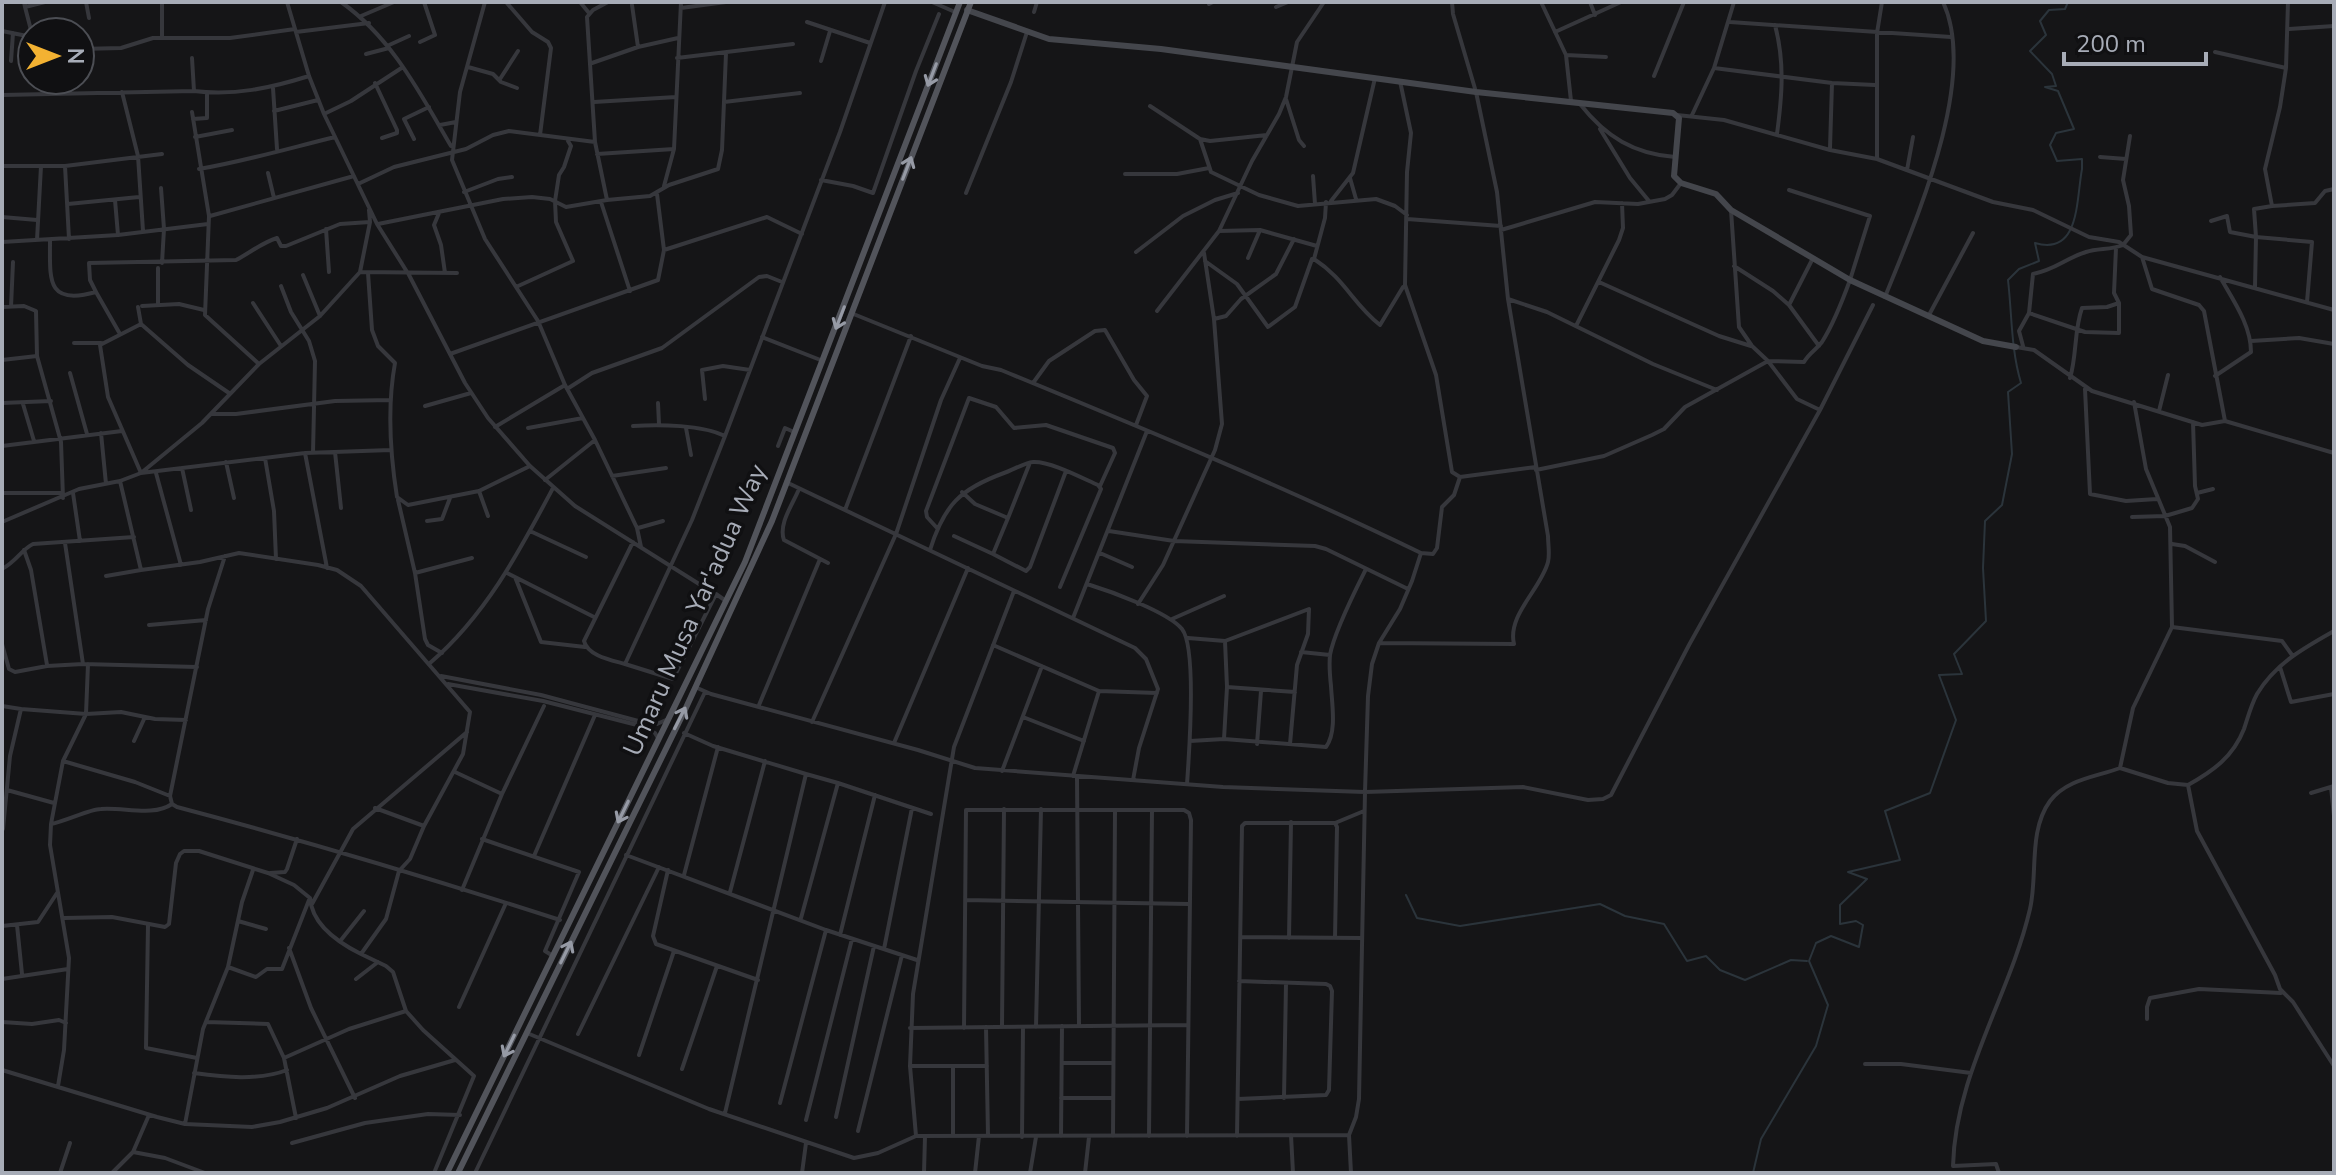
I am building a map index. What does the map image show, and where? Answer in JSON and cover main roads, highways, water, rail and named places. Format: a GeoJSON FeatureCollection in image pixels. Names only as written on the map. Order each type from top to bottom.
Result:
{"type":"FeatureCollection","features":[{"type":"Feature","properties":{"kind":"main road","name":"Umaru Musa Yar'adua Way"},"geometry":{"type":"LineString","coordinates":[[447,1173],[726,601],[796,433],[960,2]]}},
{"type":"Feature","properties":{"kind":"main road","name":"Umaru Musa Yar'adua Way"},"geometry":{"type":"LineString","coordinates":[[458,1173],[767,534],[971,2]]}},
{"type":"Feature","properties":{"kind":"main road"},"geometry":{"type":"LineString","coordinates":[[950,29],[959,32]]}},
{"type":"Feature","properties":{"kind":"main road"},"geometry":{"type":"LineString","coordinates":[[757,530],[767,534]]}},
{"type":"Feature","properties":{"kind":"waterway"},"geometry":{"type":"LineString","coordinates":[[1753,1173],[1761,1139],[1816,1046],[1828,1005],[1809,961],[1816,943],[1831,936],[1859,947],[1863,925],[1856,921],[1840,924],[1840,905],[1867,879],[1848,872],[1900,860],[1885,811],[1930,793],[1956,720],[1939,675],[1962,674],[1954,654],[1986,621],[1983,568],[1985,521],[2002,505],[2012,454],[2008,392],[2021,383],[2008,280],[2019,269],[2039,261],[2035,243],[2050,245],[2068,234],[2076,210],[2082,169],[2082,159],[2057,161],[2050,145],[2056,133],[2074,129],[2058,91],[2045,87],[2056,86],[2052,74],[2030,51],[2046,35],[2040,21],[2049,10],[2065,9],[2068,2]]}},
{"type":"Feature","properties":{"kind":"waterway"},"geometry":{"type":"LineString","coordinates":[[1406,895],[1417,918],[1460,926],[1600,904],[1625,916],[1664,924],[1687,961],[1706,956],[1720,970],[1745,980],[1791,960],[1807,961]]}}]}
